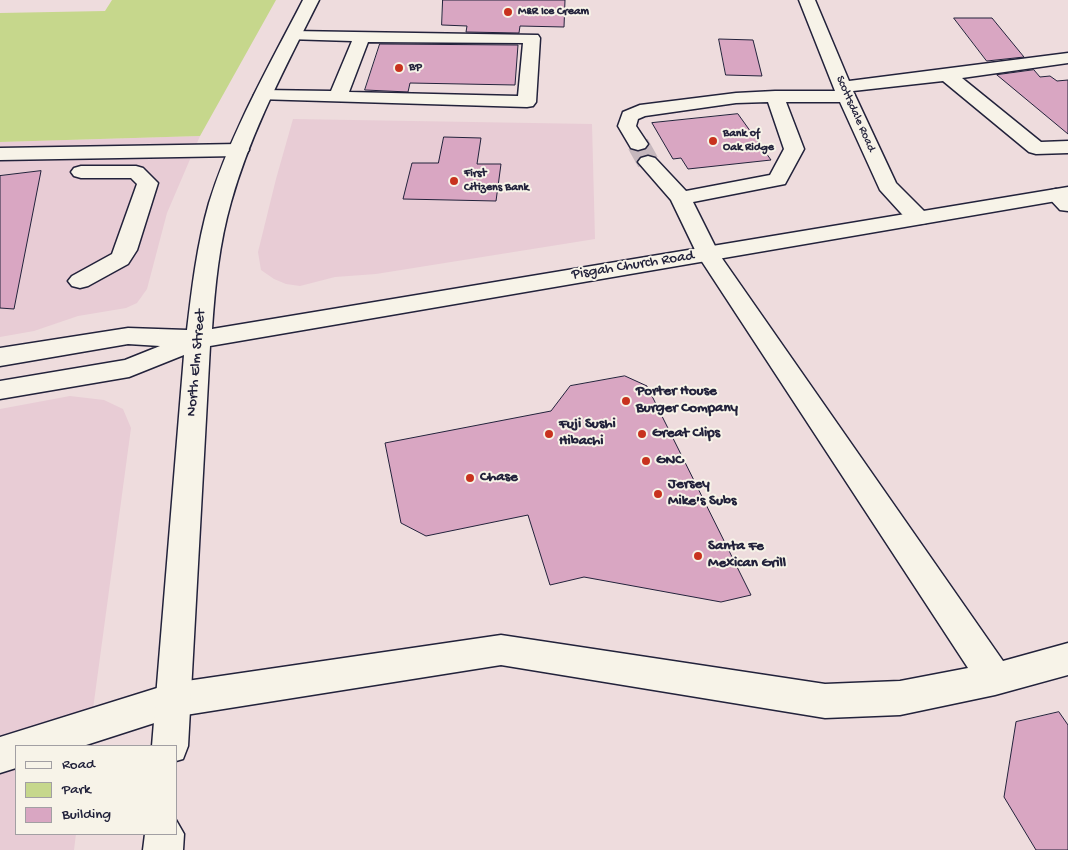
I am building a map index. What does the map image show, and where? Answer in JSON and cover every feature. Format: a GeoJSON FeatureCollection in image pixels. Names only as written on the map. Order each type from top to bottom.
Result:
{"type":"FeatureCollection","features":[{"type":"Feature","properties":{"kind":"main road","name":"North Elm Street"},"geometry":{"type":"LineString","coordinates":[[170,745],[198,340],[204,282],[212,234],[239,150],[263,95],[311,0]]}},
{"type":"Feature","properties":{"kind":"main road","name":"Scottsdale Road"},"geometry":{"type":"LineString","coordinates":[[807,0],[844,92],[887,186],[918,218]]}},
{"type":"Feature","properties":{"kind":"main road"},"geometry":{"type":"LineString","coordinates":[[263,95],[527,102],[532,38],[293,36]]}},
{"type":"Feature","properties":{"kind":"main road"},"geometry":{"type":"LineString","coordinates":[[338,97],[362,36]]}},
{"type":"Feature","properties":{"kind":"main road"},"geometry":{"type":"LineString","coordinates":[[995,679],[708,254],[681,198],[643,153],[627,126],[630,116],[640,110],[736,98],[844,92],[1068,58]]}},
{"type":"Feature","properties":{"kind":"main road"},"geometry":{"type":"LineString","coordinates":[[947,75],[1036,148],[1068,147]]}},
{"type":"Feature","properties":{"kind":"main road"},"geometry":{"type":"LineString","coordinates":[[681,198],[778,180],[794,149],[775,96]]}},
{"type":"Feature","properties":{"kind":"main road"},"geometry":{"type":"LineString","coordinates":[[0,154],[239,150]]}},
{"type":"Feature","properties":{"kind":"main road"},"geometry":{"type":"LineString","coordinates":[[136,172],[154,151]]}},
{"type":"Feature","properties":{"kind":"main road"},"geometry":{"type":"LineString","coordinates":[[80,172],[136,172],[148,183],[126,250],[120,258],[80,281]]}},
{"type":"Feature","properties":{"kind":"main road","name":"Pisgah Church Road"},"geometry":{"type":"LineString","coordinates":[[0,390],[129,368],[198,340],[918,218],[1064,198]]}},
{"type":"Feature","properties":{"kind":"main road","name":"Pisgah Church Road"},"geometry":{"type":"LineString","coordinates":[[0,357],[128,336],[198,340]]}},
{"type":"Feature","properties":{"kind":"main road"},"geometry":{"type":"LineString","coordinates":[[32,745],[173,700],[501,650],[825,701],[900,698],[995,679],[1068,659]]}},
{"type":"Feature","properties":{"kind":"main road"},"geometry":{"type":"LineString","coordinates":[[0,755],[15,750]]}},
{"type":"Feature","properties":{"kind":"main road"},"geometry":{"type":"LineString","coordinates":[[163,850],[164,835]]}},
{"type":"Feature","properties":{"kind":"shaded area"},"geometry":{"type":"Polygon","coordinates":[[[293,119],[592,124],[595,239],[376,274],[335,277],[300,286],[286,284],[274,279],[261,270],[258,252],[293,119]]]}},
{"type":"Feature","properties":{"kind":"shaded area"},"geometry":{"type":"Polygon","coordinates":[[[200,136],[167,213],[147,289],[137,303],[126,308],[78,316],[34,331],[0,337],[0,142],[200,136]]]}},
{"type":"Feature","properties":{"kind":"shaded area"},"geometry":{"type":"Polygon","coordinates":[[[70,396],[104,400],[123,409],[131,428],[88,745],[15,745],[15,835],[76,835],[74,850],[0,850],[0,409],[70,396]]]}},
{"type":"Feature","properties":{"kind":"green space"},"geometry":{"type":"Polygon","coordinates":[[[112,0],[276,0],[200,136],[0,142],[0,13],[105,11],[112,0]]]}},
{"type":"Feature","properties":{"kind":"building"},"geometry":{"type":"Polygon","coordinates":[[[443,0],[565,0],[564,27],[520,26],[519,33],[466,32],[467,26],[442,25],[443,0]]]}},
{"type":"Feature","properties":{"kind":"building"},"geometry":{"type":"Polygon","coordinates":[[[954,18],[992,18],[1024,57],[987,61],[954,18]]]}},
{"type":"Feature","properties":{"kind":"building"},"geometry":{"type":"Polygon","coordinates":[[[719,39],[753,40],[762,76],[726,75],[719,39]]]}},
{"type":"Feature","properties":{"kind":"building"},"geometry":{"type":"Polygon","coordinates":[[[380,44],[518,45],[515,85],[410,83],[408,92],[365,90],[380,44]]]}},
{"type":"Feature","properties":{"kind":"building"},"geometry":{"type":"Polygon","coordinates":[[[1034,70],[1040,77],[1050,76],[1057,81],[1068,80],[1068,134],[997,75],[1034,70]]]}},
{"type":"Feature","properties":{"kind":"building"},"geometry":{"type":"Polygon","coordinates":[[[738,114],[771,160],[688,169],[681,158],[673,159],[652,123],[738,114]]]}},
{"type":"Feature","properties":{"kind":"building"},"geometry":{"type":"Polygon","coordinates":[[[444,137],[481,138],[477,164],[501,164],[496,201],[403,199],[412,163],[438,163],[444,137]]]}},
{"type":"Feature","properties":{"kind":"building"},"geometry":{"type":"Polygon","coordinates":[[[41,171],[14,309],[0,308],[0,176],[41,171]]]}},
{"type":"Feature","properties":{"kind":"building"},"geometry":{"type":"Polygon","coordinates":[[[625,376],[647,386],[751,595],[721,602],[584,577],[550,585],[528,515],[426,536],[401,523],[385,443],[551,411],[570,386],[625,376]]]}},
{"type":"Feature","properties":{"kind":"building"},"geometry":{"type":"Polygon","coordinates":[[[1059,712],[1068,725],[1068,850],[1036,850],[1004,797],[1016,722],[1059,712]]]}},
{"type":"Feature","properties":{"kind":"tunnel"},"geometry":{"type":"LineString","coordinates":[[638,144],[648,162]]}},
{"type":"Feature","properties":{"kind":"place","name":"M&R Ice Cream"},"geometry":{"type":"Point","coordinates":[508,12]}},
{"type":"Feature","properties":{"kind":"place","name":"BP"},"geometry":{"type":"Point","coordinates":[399,68]}},
{"type":"Feature","properties":{"kind":"place","name":"Bank of Oak Ridge"},"geometry":{"type":"Point","coordinates":[713,141]}},
{"type":"Feature","properties":{"kind":"place","name":"First Citizens Bank"},"geometry":{"type":"Point","coordinates":[454,181]}},
{"type":"Feature","properties":{"kind":"place","name":"Porter House Burger Company"},"geometry":{"type":"Point","coordinates":[626,401]}},
{"type":"Feature","properties":{"kind":"place","name":"Fuji Sushi Hibachi"},"geometry":{"type":"Point","coordinates":[549,434]}},
{"type":"Feature","properties":{"kind":"place","name":"Great Clips"},"geometry":{"type":"Point","coordinates":[642,434]}},
{"type":"Feature","properties":{"kind":"place","name":"GNC"},"geometry":{"type":"Point","coordinates":[646,461]}},
{"type":"Feature","properties":{"kind":"place","name":"Chase"},"geometry":{"type":"Point","coordinates":[470,478]}},
{"type":"Feature","properties":{"kind":"place","name":"Jersey Mike's Subs"},"geometry":{"type":"Point","coordinates":[658,494]}},
{"type":"Feature","properties":{"kind":"place","name":"Santa Fe Mexican Grill"},"geometry":{"type":"Point","coordinates":[698,556]}}]}
